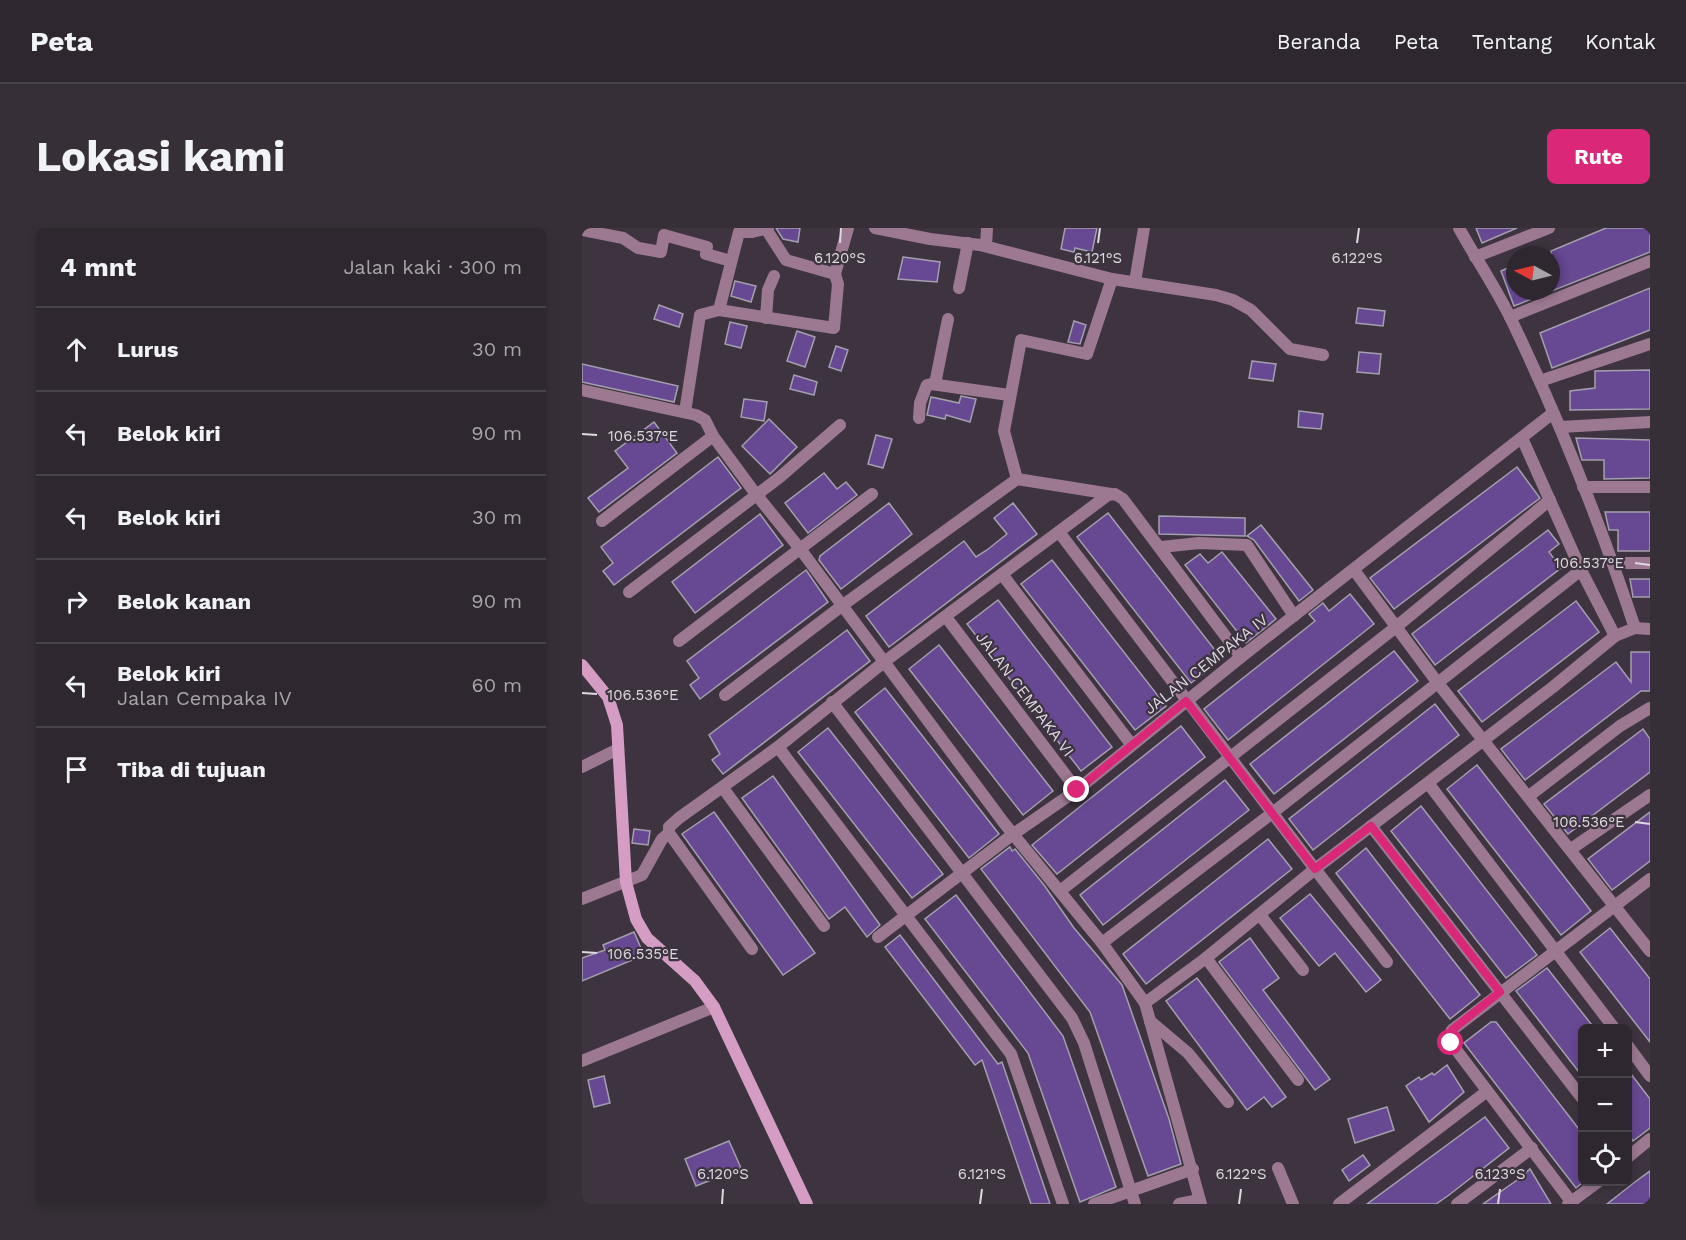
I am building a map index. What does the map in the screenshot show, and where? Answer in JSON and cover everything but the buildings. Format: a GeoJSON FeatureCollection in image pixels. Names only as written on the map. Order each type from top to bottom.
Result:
{"type":"FeatureCollection","features":[{"type":"Feature","properties":{"kind":"street"},"geometry":{"type":"LineString","coordinates":[[685,412],[700,315],[719,310],[834,328],[838,284],[835,274],[848,228]]}},
{"type":"Feature","properties":{"kind":"street"},"geometry":{"type":"LineString","coordinates":[[874,228],[911,232],[986,246],[1112,279],[1216,295],[1233,300],[1251,310],[1290,349],[1323,355]]}},
{"type":"Feature","properties":{"kind":"street"},"geometry":{"type":"LineString","coordinates":[[986,246],[987,228]]}},
{"type":"Feature","properties":{"kind":"street"},"geometry":{"type":"LineString","coordinates":[[1135,282],[1143,228]]}},
{"type":"Feature","properties":{"kind":"street"},"geometry":{"type":"LineString","coordinates":[[1459,228],[1510,317],[1540,381],[1613,563],[1635,628]]}},
{"type":"Feature","properties":{"kind":"street"},"geometry":{"type":"LineString","coordinates":[[1475,257],[1549,228]]}},
{"type":"Feature","properties":{"kind":"street"},"geometry":{"type":"LineString","coordinates":[[719,310],[731,261],[735,255],[739,230],[767,229],[786,260],[835,274]]}},
{"type":"Feature","properties":{"kind":"street"},"geometry":{"type":"LineString","coordinates":[[582,230],[624,233],[638,248],[661,252],[664,234],[707,247],[706,254],[731,261]]}},
{"type":"Feature","properties":{"kind":"street"},"geometry":{"type":"LineString","coordinates":[[959,288],[968,243]]}},
{"type":"Feature","properties":{"kind":"street"},"geometry":{"type":"LineString","coordinates":[[1510,317],[1650,261]]}},
{"type":"Feature","properties":{"kind":"street"},"geometry":{"type":"LineString","coordinates":[[766,318],[768,290],[774,276]]}},
{"type":"Feature","properties":{"kind":"street"},"geometry":{"type":"LineString","coordinates":[[1017,479],[1004,431],[1021,340],[1083,355],[1088,353],[1112,279]]}},
{"type":"Feature","properties":{"kind":"street"},"geometry":{"type":"LineString","coordinates":[[935,384],[948,319]]}},
{"type":"Feature","properties":{"kind":"street"},"geometry":{"type":"LineString","coordinates":[[1540,381],[1637,351],[1650,344]]}},
{"type":"Feature","properties":{"kind":"street"},"geometry":{"type":"LineString","coordinates":[[1637,351],[1650,350]]}},
{"type":"Feature","properties":{"kind":"street"},"geometry":{"type":"LineString","coordinates":[[918,418],[920,403],[927,386],[935,384],[1009,395]]}},
{"type":"Feature","properties":{"kind":"street"},"geometry":{"type":"LineString","coordinates":[[582,390],[685,412],[705,420],[713,436],[755,493],[843,605],[1012,835],[1102,943],[1145,1002],[1193,1169],[1200,1202],[1179,1204]]}},
{"type":"Feature","properties":{"kind":"street","name":"JALAN CEMPAKA IV"},"geometry":{"type":"LineString","coordinates":[[878,937],[1012,835],[1077,790],[1131,744],[1553,413]]}},
{"type":"Feature","properties":{"kind":"street"},"geometry":{"type":"LineString","coordinates":[[1560,427],[1650,422]]}},
{"type":"Feature","properties":{"kind":"street"},"geometry":{"type":"LineString","coordinates":[[629,592],[755,493],[780,477],[840,425]]}},
{"type":"Feature","properties":{"kind":"street"},"geometry":{"type":"LineString","coordinates":[[602,521],[713,436]]}},
{"type":"Feature","properties":{"kind":"street"},"geometry":{"type":"LineString","coordinates":[[1522,438],[1581,570],[1615,636]]}},
{"type":"Feature","properties":{"kind":"street"},"geometry":{"type":"LineString","coordinates":[[725,695],[843,605],[1017,479],[1111,494],[1123,499],[1241,657]]}},
{"type":"Feature","properties":{"kind":"street"},"geometry":{"type":"LineString","coordinates":[[1583,487],[1650,487]]}},
{"type":"Feature","properties":{"kind":"street"},"geometry":{"type":"LineString","coordinates":[[679,641],[872,494]]}},
{"type":"Feature","properties":{"kind":"street"},"geometry":{"type":"LineString","coordinates":[[752,949],[669,834],[669,827],[778,747],[884,662],[1111,494]]}},
{"type":"Feature","properties":{"kind":"street"},"geometry":{"type":"LineString","coordinates":[[1060,891],[1396,627],[1550,500]]}},
{"type":"Feature","properties":{"kind":"street"},"geometry":{"type":"LineString","coordinates":[[1059,532],[1229,759],[1387,962]]}},
{"type":"Feature","properties":{"kind":"street"},"geometry":{"type":"LineString","coordinates":[[1161,547],[1199,543],[1247,545],[1294,616]]}},
{"type":"Feature","properties":{"kind":"street"},"geometry":{"type":"LineString","coordinates":[[1613,563],[1650,563]]}},
{"type":"Feature","properties":{"kind":"street"},"geometry":{"type":"LineString","coordinates":[[1354,570],[1437,682],[1484,738],[1650,951]]}},
{"type":"Feature","properties":{"kind":"street"},"geometry":{"type":"LineString","coordinates":[[1102,943],[1271,814],[1581,570]]}},
{"type":"Feature","properties":{"kind":"street"},"geometry":{"type":"LineString","coordinates":[[1002,574],[1131,744]]}},
{"type":"Feature","properties":{"kind":"street","name":"JALAN CEMPAKA VI"},"geometry":{"type":"LineString","coordinates":[[946,617],[1077,790]]}},
{"type":"Feature","properties":{"kind":"street"},"geometry":{"type":"LineString","coordinates":[[1145,1002],[1206,958],[1315,869],[1553,687],[1615,636],[1635,628],[1650,629]]}},
{"type":"Feature","properties":{"kind":"street"},"geometry":{"type":"LineString","coordinates":[[582,665],[611,703],[617,725],[626,882],[642,930],[695,981],[714,1007],[807,1204]]}},
{"type":"Feature","properties":{"kind":"street"},"geometry":{"type":"LineString","coordinates":[[832,702],[1076,1023],[1135,1204]]}},
{"type":"Feature","properties":{"kind":"street"},"geometry":{"type":"LineString","coordinates":[[1529,796],[1620,726],[1650,708]]}},
{"type":"Feature","properties":{"kind":"street"},"geometry":{"type":"LineString","coordinates":[[778,747],[1011,1054],[1064,1204]]}},
{"type":"Feature","properties":{"kind":"street"},"geometry":{"type":"LineString","coordinates":[[582,767],[618,749]]}},
{"type":"Feature","properties":{"kind":"street"},"geometry":{"type":"LineString","coordinates":[[1428,783],[1610,1024]]}},
{"type":"Feature","properties":{"kind":"street"},"geometry":{"type":"LineString","coordinates":[[723,788],[824,926]]}},
{"type":"Feature","properties":{"kind":"street"},"geometry":{"type":"LineString","coordinates":[[1571,849],[1650,795]]}},
{"type":"Feature","properties":{"kind":"street"},"geometry":{"type":"LineString","coordinates":[[1371,826],[1578,1093]]}},
{"type":"Feature","properties":{"kind":"street"},"geometry":{"type":"LineString","coordinates":[[582,899],[637,879],[647,870],[659,845],[669,834]]}},
{"type":"Feature","properties":{"kind":"street"},"geometry":{"type":"LineString","coordinates":[[1593,1186],[1571,1203],[1532,1148],[1486,1092],[1451,1043],[1449,1036],[1452,1030],[1500,992],[1650,879]]}},
{"type":"Feature","properties":{"kind":"street"},"geometry":{"type":"LineString","coordinates":[[1260,915],[1303,970]]}},
{"type":"Feature","properties":{"kind":"street"},"geometry":{"type":"LineString","coordinates":[[1206,958],[1298,1080]]}},
{"type":"Feature","properties":{"kind":"street"},"geometry":{"type":"LineString","coordinates":[[582,1061],[714,1007]]}},
{"type":"Feature","properties":{"kind":"street"},"geometry":{"type":"LineString","coordinates":[[1150,1021],[1188,1053],[1228,1102]]}},
{"type":"Feature","properties":{"kind":"street"},"geometry":{"type":"LineString","coordinates":[[1632,1051],[1650,1076]]}},
{"type":"Feature","properties":{"kind":"street"},"geometry":{"type":"LineString","coordinates":[[1339,1204],[1486,1092]]}},
{"type":"Feature","properties":{"kind":"street"},"geometry":{"type":"LineString","coordinates":[[1632,1154],[1650,1139]]}},
{"type":"Feature","properties":{"kind":"street"},"geometry":{"type":"LineString","coordinates":[[1457,1204],[1532,1148]]}},
{"type":"Feature","properties":{"kind":"street"},"geometry":{"type":"LineString","coordinates":[[1278,1168],[1293,1204]]}},
{"type":"Feature","properties":{"kind":"street"},"geometry":{"type":"LineString","coordinates":[[1094,1204],[1193,1169]]}},
{"type":"Feature","properties":{"kind":"route"},"geometry":{"type":"LineString","coordinates":[[1077,790],[1186,701],[1315,869],[1371,826],[1500,992],[1450,1032],[1451,1043]]}}]}
